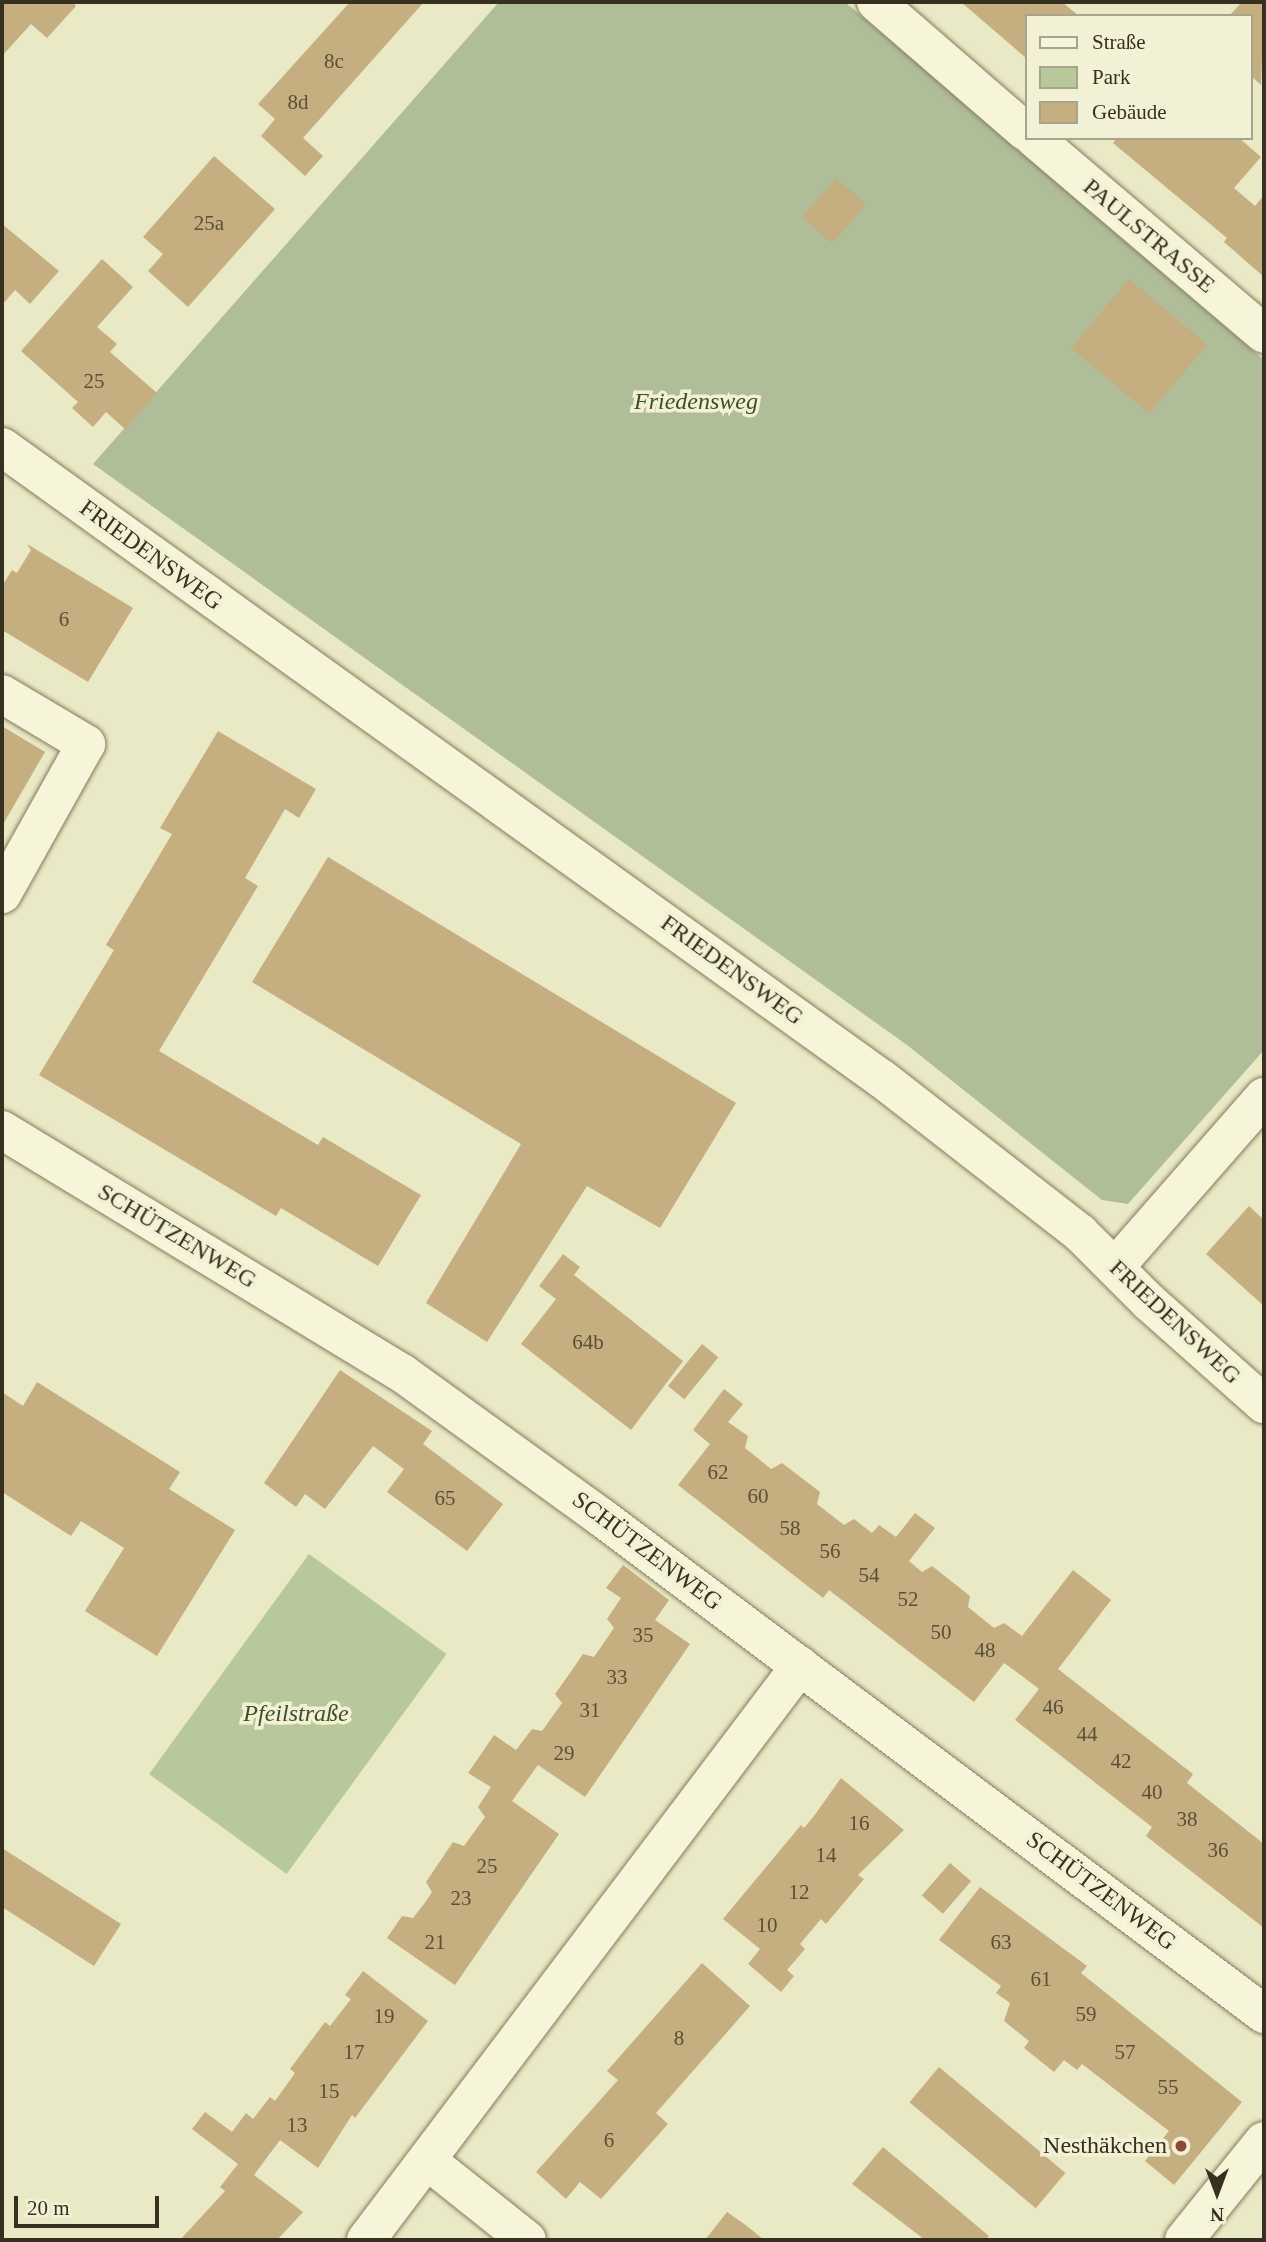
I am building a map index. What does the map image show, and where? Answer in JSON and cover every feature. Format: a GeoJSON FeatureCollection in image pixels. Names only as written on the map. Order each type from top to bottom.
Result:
{"type":"FeatureCollection","features":[{"type":"Feature","properties":{"kind":"street"},"geometry":{"type":"LineString","coordinates":[[876,2],[1024,130]]}},
{"type":"Feature","properties":{"kind":"street","name":"PAULSTRASSE"},"geometry":{"type":"LineString","coordinates":[[1036,140],[1264,334]]}},
{"type":"Feature","properties":{"kind":"street","name":"FRIEDENSWEG"},"geometry":{"type":"LineString","coordinates":[[2,447],[882,1079],[1080,1233],[1264,1404]]}},
{"type":"Feature","properties":{"kind":"street"},"geometry":{"type":"LineString","coordinates":[[2,694],[86,744],[2,894]]}},
{"type":"Feature","properties":{"kind":"street"},"geometry":{"type":"LineString","coordinates":[[1115,1267],[1264,1097]]}},
{"type":"Feature","properties":{"kind":"street","name":"SCHÜTZENWEG"},"geometry":{"type":"LineString","coordinates":[[2,1130],[360,1344],[601,1517],[1264,2014]]}},
{"type":"Feature","properties":{"kind":"street"},"geometry":{"type":"LineString","coordinates":[[366,2240],[429,2162],[800,1666]]}},
{"type":"Feature","properties":{"kind":"street"},"geometry":{"type":"LineString","coordinates":[[1184,2240],[1264,2141]]}},
{"type":"Feature","properties":{"kind":"street"},"geometry":{"type":"LineString","coordinates":[[429,2162],[527,2240]]}},
{"type":"Feature","properties":{"kind":"green space","name":"Friedensweg"},"geometry":{"type":"Polygon","coordinates":[[[499,2],[845,2],[1264,360],[1264,1050],[1128,1204],[1102,1200],[907,1045],[93,464],[499,2]]]}},
{"type":"Feature","properties":{"kind":"green space","name":"Pfeilstraße"},"geometry":{"type":"Polygon","coordinates":[[[309,1554],[447,1654],[287,1874],[149,1774],[309,1554]]]}},
{"type":"Feature","properties":{"kind":"building"},"geometry":{"type":"Polygon","coordinates":[[[2,2],[72,2],[76,6],[47,38],[31,24],[2,56],[2,2]]]}},
{"type":"Feature","properties":{"kind":"building"},"geometry":{"type":"Polygon","coordinates":[[[350,2],[424,2],[303,138],[323,156],[305,176],[261,136],[275,119],[258,104],[350,2]]]}},
{"type":"Feature","properties":{"kind":"building"},"geometry":{"type":"Polygon","coordinates":[[[961,2],[1062,2],[1077,14],[1024,14],[1024,56],[961,2]]]}},
{"type":"Feature","properties":{"kind":"building"},"geometry":{"type":"Polygon","coordinates":[[[1242,2],[1264,2],[1261,85],[1252,77],[1252,14],[1231,14],[1242,2]]]}},
{"type":"Feature","properties":{"kind":"building"},"geometry":{"type":"Polygon","coordinates":[[[1115,140],[1241,140],[1261,157],[1234,188],[1255,206],[1264,195],[1264,277],[1224,242],[1227,238],[1113,143],[1115,140]]]}},
{"type":"Feature","properties":{"kind":"building"},"geometry":{"type":"Polygon","coordinates":[[[214,156],[275,209],[188,307],[148,271],[163,254],[143,237],[214,156]]]}},
{"type":"Feature","properties":{"kind":"building"},"geometry":{"type":"Polygon","coordinates":[[[836,178],[866,204],[832,243],[802,217],[836,178]]]}},
{"type":"Feature","properties":{"kind":"building"},"geometry":{"type":"Polygon","coordinates":[[[2,224],[59,271],[30,304],[15,290],[2,305],[2,224]]]}},
{"type":"Feature","properties":{"kind":"building"},"geometry":{"type":"Polygon","coordinates":[[[102,259],[133,287],[97,327],[117,344],[110,352],[157,393],[125,429],[106,412],[93,427],[72,408],[78,402],[21,351],[102,259]]]}},
{"type":"Feature","properties":{"kind":"building"},"geometry":{"type":"Polygon","coordinates":[[[1129,279],[1207,345],[1149,414],[1071,348],[1129,279]]]}},
{"type":"Feature","properties":{"kind":"building"},"geometry":{"type":"Polygon","coordinates":[[[27,544],[133,608],[88,682],[2,630],[2,586],[12,570],[17,573],[31,550],[27,544]]]}},
{"type":"Feature","properties":{"kind":"building"},"geometry":{"type":"Polygon","coordinates":[[[2,726],[45,752],[2,826],[2,726]]]}},
{"type":"Feature","properties":{"kind":"building"},"geometry":{"type":"Polygon","coordinates":[[[218,731],[316,789],[299,818],[285,809],[245,878],[258,886],[159,1051],[318,1145],[323,1137],[421,1195],[378,1266],[281,1208],[276,1216],[39,1075],[114,950],[106,945],[172,834],[160,828],[218,731]]]}},
{"type":"Feature","properties":{"kind":"building"},"geometry":{"type":"Polygon","coordinates":[[[328,857],[736,1103],[660,1228],[587,1186],[487,1342],[426,1303],[521,1144],[252,982],[328,857]]]}},
{"type":"Feature","properties":{"kind":"building"},"geometry":{"type":"Polygon","coordinates":[[[1249,1206],[1264,1220],[1264,1306],[1206,1254],[1249,1206]]]}},
{"type":"Feature","properties":{"kind":"building"},"geometry":{"type":"Polygon","coordinates":[[[563,1254],[580,1267],[574,1275],[683,1361],[631,1430],[521,1344],[556,1299],[539,1286],[563,1254]]]}},
{"type":"Feature","properties":{"kind":"building"},"geometry":{"type":"Polygon","coordinates":[[[702,1344],[718,1357],[684,1399],[668,1386],[702,1344]]]}},
{"type":"Feature","properties":{"kind":"building"},"geometry":{"type":"Polygon","coordinates":[[[340,1370],[432,1431],[423,1444],[503,1504],[467,1551],[387,1492],[404,1469],[373,1446],[325,1509],[305,1494],[296,1507],[264,1483],[340,1370]]]}},
{"type":"Feature","properties":{"kind":"building"},"geometry":{"type":"Polygon","coordinates":[[[37,1382],[180,1472],[169,1489],[235,1530],[157,1656],[85,1611],[124,1548],[81,1521],[71,1536],[2,1492],[2,1392],[23,1406],[37,1382]]]}},
{"type":"Feature","properties":{"kind":"building"},"geometry":{"type":"Polygon","coordinates":[[[724,1389],[743,1404],[728,1422],[748,1436],[745,1448],[771,1469],[782,1463],[820,1492],[817,1504],[844,1525],[854,1519],[872,1533],[879,1525],[896,1537],[915,1513],[935,1528],[909,1561],[922,1572],[932,1566],[970,1596],[968,1607],[994,1628],[1004,1623],[1022,1636],[1073,1570],[1111,1600],[1058,1669],[1193,1774],[1187,1783],[1264,1844],[1264,1928],[1146,1836],[1152,1827],[1015,1720],[1039,1689],[1022,1676],[1004,1663],[974,1702],[829,1590],[823,1598],[678,1485],[710,1444],[693,1430],[724,1389]]]}},
{"type":"Feature","properties":{"kind":"building"},"geometry":{"type":"Polygon","coordinates":[[[623,1565],[669,1600],[655,1620],[690,1644],[585,1797],[538,1765],[512,1801],[559,1834],[455,1985],[387,1938],[402,1916],[413,1918],[424,1904],[432,1892],[426,1882],[453,1842],[464,1846],[485,1817],[478,1807],[491,1787],[468,1773],[494,1735],[516,1750],[532,1729],[542,1731],[562,1703],[555,1694],[583,1654],[594,1657],[614,1628],[607,1619],[621,1598],[606,1588],[623,1565]]]}},
{"type":"Feature","properties":{"kind":"building"},"geometry":{"type":"Polygon","coordinates":[[[841,1778],[904,1830],[858,1875],[864,1879],[826,1924],[821,1919],[800,1944],[805,1949],[787,1970],[794,1976],[781,1992],[748,1964],[760,1949],[723,1919],[801,1825],[804,1828],[841,1778]]]}},
{"type":"Feature","properties":{"kind":"building"},"geometry":{"type":"Polygon","coordinates":[[[2,1848],[121,1924],[94,1966],[2,1907],[2,1848]]]}},
{"type":"Feature","properties":{"kind":"building"},"geometry":{"type":"Polygon","coordinates":[[[950,1863],[971,1881],[943,1914],[922,1895],[950,1863]]]}},
{"type":"Feature","properties":{"kind":"building"},"geometry":{"type":"Polygon","coordinates":[[[980,1887],[1087,1966],[1081,1973],[1242,2102],[1174,2185],[1145,2161],[1169,2131],[1082,2064],[1077,2070],[1064,2060],[1054,2072],[1024,2048],[1029,2041],[1004,2021],[1010,2003],[996,1993],[1001,1986],[939,1940],[980,1887]]]}},
{"type":"Feature","properties":{"kind":"building"},"geometry":{"type":"Polygon","coordinates":[[[702,1963],[750,2006],[656,2113],[668,2124],[601,2199],[580,2182],[566,2199],[536,2172],[618,2080],[607,2071],[702,1963]]]}},
{"type":"Feature","properties":{"kind":"building"},"geometry":{"type":"Polygon","coordinates":[[[363,1971],[428,2021],[355,2118],[352,2115],[318,2168],[280,2140],[254,2175],[303,2212],[277,2240],[180,2240],[225,2191],[220,2187],[238,2164],[192,2129],[205,2112],[232,2132],[246,2113],[253,2119],[270,2097],[275,2101],[295,2073],[290,2069],[325,2022],[330,2026],[351,1999],[345,1995],[363,1971]]]}},
{"type":"Feature","properties":{"kind":"building"},"geometry":{"type":"Polygon","coordinates":[[[939,2067],[1065,2173],[1036,2208],[909,2102],[939,2067]]]}},
{"type":"Feature","properties":{"kind":"building"},"geometry":{"type":"Polygon","coordinates":[[[883,2147],[989,2236],[986,2240],[925,2240],[852,2184],[883,2147]]]}},
{"type":"Feature","properties":{"kind":"building"},"geometry":{"type":"Polygon","coordinates":[[[727,2212],[747,2226],[764,2240],[705,2240],[727,2212]]]}},
{"type":"Feature","properties":{"kind":"place","name":"Nesthäkchen"},"geometry":{"type":"Point","coordinates":[1181,2146]}}]}
